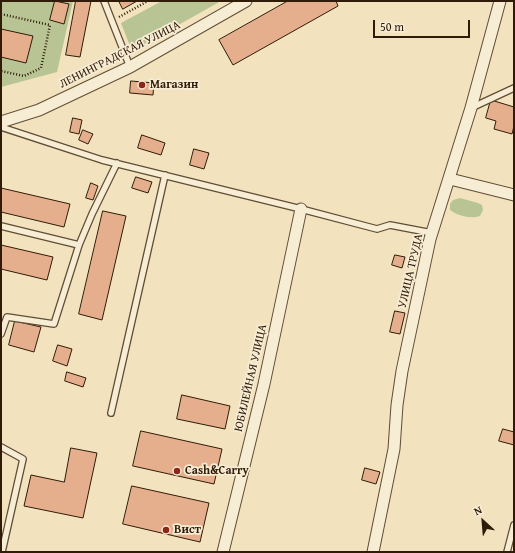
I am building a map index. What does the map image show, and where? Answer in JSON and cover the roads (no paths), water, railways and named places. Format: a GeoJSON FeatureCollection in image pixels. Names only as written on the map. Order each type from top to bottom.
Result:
{"type":"FeatureCollection","features":[{"type":"Feature","properties":{"kind":"street","name":"ЛЕНИНГРАДСКАЯ УЛИЦА"},"geometry":{"type":"LineString","coordinates":[[1,122],[39,110],[130,67],[246,1]]}},
{"type":"Feature","properties":{"kind":"street","name":"УЛИЦА ТРУДА"},"geometry":{"type":"LineString","coordinates":[[373,552],[394,449],[397,405],[402,371],[432,233],[471,108],[500,1]]}},
{"type":"Feature","properties":{"kind":"street"},"geometry":{"type":"LineString","coordinates":[[450,179],[514,194]]}},
{"type":"Feature","properties":{"kind":"street","name":"ЮБИЛЕЙНАЯ УЛИЦА"},"geometry":{"type":"LineString","coordinates":[[223,552],[264,384],[301,209]]}},
{"type":"Feature","properties":{"kind":"lane"},"geometry":{"type":"LineString","coordinates":[[104,1],[130,67]]}},
{"type":"Feature","properties":{"kind":"lane"},"geometry":{"type":"LineString","coordinates":[[471,108],[514,88]]}},
{"type":"Feature","properties":{"kind":"lane"},"geometry":{"type":"LineString","coordinates":[[1,127],[102,160],[377,229],[390,225],[432,233]]}},
{"type":"Feature","properties":{"kind":"lane"},"geometry":{"type":"LineString","coordinates":[[1,334],[7,317],[54,324],[79,245],[92,214],[117,163]]}},
{"type":"Feature","properties":{"kind":"lane"},"geometry":{"type":"LineString","coordinates":[[111,412],[165,175]]}},
{"type":"Feature","properties":{"kind":"lane"},"geometry":{"type":"LineString","coordinates":[[1,226],[79,245]]}},
{"type":"Feature","properties":{"kind":"lane"},"geometry":{"type":"LineString","coordinates":[[1,447],[23,459],[2,552]]}},
{"type":"Feature","properties":{"kind":"lane"},"geometry":{"type":"LineString","coordinates":[[507,552],[514,525]]}},
{"type":"Feature","properties":{"kind":"place","name":"Магазин"},"geometry":{"type":"Point","coordinates":[142,85]}},
{"type":"Feature","properties":{"kind":"place","name":"Cash&Carry"},"geometry":{"type":"Point","coordinates":[177,471]}},
{"type":"Feature","properties":{"kind":"place","name":"Вист"},"geometry":{"type":"Point","coordinates":[166,530]}}]}
